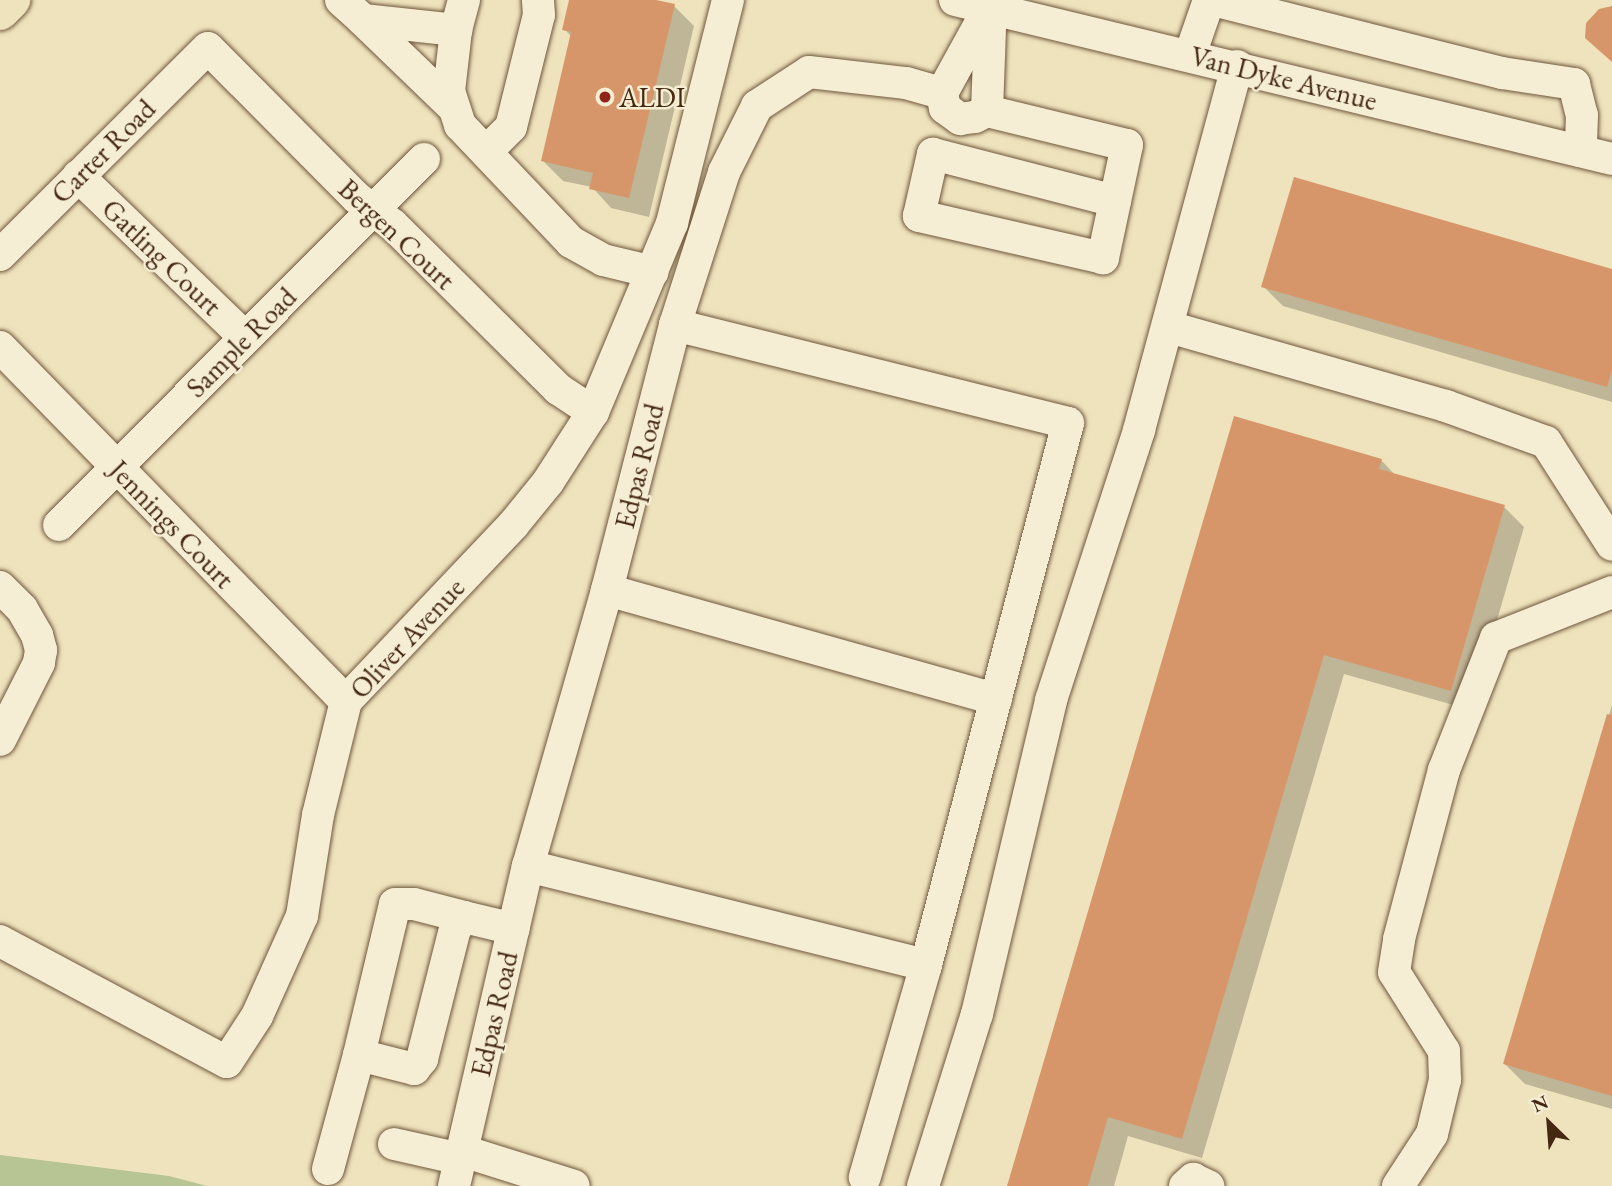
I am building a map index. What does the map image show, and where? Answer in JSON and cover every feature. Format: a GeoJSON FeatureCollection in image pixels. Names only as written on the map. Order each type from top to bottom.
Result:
{"type":"FeatureCollection","features":[{"type":"Feature","properties":{"kind":"main road"},"geometry":{"type":"LineString","coordinates":[[0,10],[11,0]]}},
{"type":"Feature","properties":{"kind":"street"},"geometry":{"type":"LineString","coordinates":[[464,0],[456,30],[449,91],[460,125],[571,242],[603,260],[653,272]]}},
{"type":"Feature","properties":{"kind":"street"},"geometry":{"type":"LineString","coordinates":[[486,152],[511,128],[539,15],[538,0]]}},
{"type":"Feature","properties":{"kind":"street","name":"Oliver Avenue"},"geometry":{"type":"LineString","coordinates":[[0,941],[227,1062],[257,1016],[302,916],[318,815],[346,701],[513,525],[548,482],[593,412],[672,223],[728,0]]}},
{"type":"Feature","properties":{"kind":"street","name":"Van Dyke Avenue"},"geometry":{"type":"LineString","coordinates":[[955,0],[990,3],[1612,159]]}},
{"type":"Feature","properties":{"kind":"street"},"geometry":{"type":"LineString","coordinates":[[1190,55],[1211,0],[1502,73],[1574,84],[1582,115],[1581,151]]}},
{"type":"Feature","properties":{"kind":"street"},"geometry":{"type":"LineString","coordinates":[[990,3],[942,93],[945,108],[960,119],[975,117],[987,111],[1127,145],[1103,258],[919,216],[933,155],[1115,201]]}},
{"type":"Feature","properties":{"kind":"street"},"geometry":{"type":"LineString","coordinates":[[987,111],[990,3]]}},
{"type":"Feature","properties":{"kind":"street"},"geometry":{"type":"LineString","coordinates":[[352,10],[456,30]]}},
{"type":"Feature","properties":{"kind":"street"},"geometry":{"type":"LineString","coordinates":[[352,10],[452,106]]}},
{"type":"Feature","properties":{"kind":"street","name":"Carter Road"},"geometry":{"type":"LineString","coordinates":[[0,255],[208,48]]}},
{"type":"Feature","properties":{"kind":"street","name":"Bergen Court"},"geometry":{"type":"LineString","coordinates":[[208,48],[373,211],[393,225],[558,389],[593,412]]}},
{"type":"Feature","properties":{"kind":"street"},"geometry":{"type":"LineString","coordinates":[[923,1186],[977,1014],[1051,700],[1139,430],[1169,327],[1237,66]]}},
{"type":"Feature","properties":{"kind":"street","name":"Edpas Road"},"geometry":{"type":"LineString","coordinates":[[459,1165],[528,866],[607,590],[675,325],[724,172],[757,106],[809,72],[906,83],[942,93]]}},
{"type":"Feature","properties":{"kind":"street","name":"Sample Road"},"geometry":{"type":"LineString","coordinates":[[58,525],[424,159]]}},
{"type":"Feature","properties":{"kind":"street","name":"Gatling Court"},"geometry":{"type":"LineString","coordinates":[[78,176],[246,338]]}},
{"type":"Feature","properties":{"kind":"street"},"geometry":{"type":"LineString","coordinates":[[675,325],[1068,423],[926,965],[865,1177]]}},
{"type":"Feature","properties":{"kind":"street"},"geometry":{"type":"LineString","coordinates":[[1169,327],[1446,406],[1546,442],[1612,545]]}},
{"type":"Feature","properties":{"kind":"street","name":"Jennings Court"},"geometry":{"type":"LineString","coordinates":[[0,347],[346,701]]}},
{"type":"Feature","properties":{"kind":"street"},"geometry":{"type":"LineString","coordinates":[[0,587],[22,609],[37,635],[41,650],[38,663],[0,740]]}},
{"type":"Feature","properties":{"kind":"street"},"geometry":{"type":"LineString","coordinates":[[607,590],[996,699]]}},
{"type":"Feature","properties":{"kind":"street"},"geometry":{"type":"LineString","coordinates":[[1398,1186],[1432,1134],[1445,1080],[1444,1051],[1394,972],[1399,939],[1444,770],[1496,638],[1612,592]]}},
{"type":"Feature","properties":{"kind":"street"},"geometry":{"type":"LineString","coordinates":[[528,866],[926,965]]}},
{"type":"Feature","properties":{"kind":"street"},"geometry":{"type":"LineString","coordinates":[[328,1169],[396,904],[414,904],[514,929]]}},
{"type":"Feature","properties":{"kind":"street"},"geometry":{"type":"LineString","coordinates":[[359,1055],[414,1069],[422,1059],[455,929],[464,917]]}},
{"type":"Feature","properties":{"kind":"street"},"geometry":{"type":"LineString","coordinates":[[394,1144],[459,1165],[517,1178],[574,1186]]}},
{"type":"Feature","properties":{"kind":"street"},"geometry":{"type":"LineString","coordinates":[[1185,1186],[1193,1179],[1208,1186]]}},
{"type":"Feature","properties":{"kind":"green space"},"geometry":{"type":"Polygon","coordinates":[[[0,1155],[169,1176],[207,1186],[0,1186],[0,1155]]]}},
{"type":"Feature","properties":{"kind":"building","name":"ALDI"},"geometry":{"type":"Polygon","coordinates":[[[569,0],[656,0],[675,4],[629,198],[589,189],[593,173],[541,161],[571,32],[562,30],[569,0]]]}},
{"type":"Feature","properties":{"kind":"building"},"geometry":{"type":"Polygon","coordinates":[[[1612,6],[1612,62],[1585,38],[1586,23],[1599,9],[1612,6]]]}},
{"type":"Feature","properties":{"kind":"building"},"geometry":{"type":"Polygon","coordinates":[[[1294,177],[1612,269],[1612,370],[1607,387],[1261,287],[1294,177]]]}},
{"type":"Feature","properties":{"kind":"building"},"geometry":{"type":"Polygon","coordinates":[[[1234,416],[1382,459],[1379,469],[1505,505],[1451,691],[1324,655],[1182,1139],[1108,1117],[1088,1186],[1007,1186],[1234,416]]]}},
{"type":"Feature","properties":{"kind":"building"},"geometry":{"type":"Polygon","coordinates":[[[1607,714],[1612,715],[1612,1096],[1503,1064],[1607,714]]]}},
{"type":"Feature","properties":{"kind":"place","name":"ALDI"},"geometry":{"type":"Point","coordinates":[605,97]}}]}
